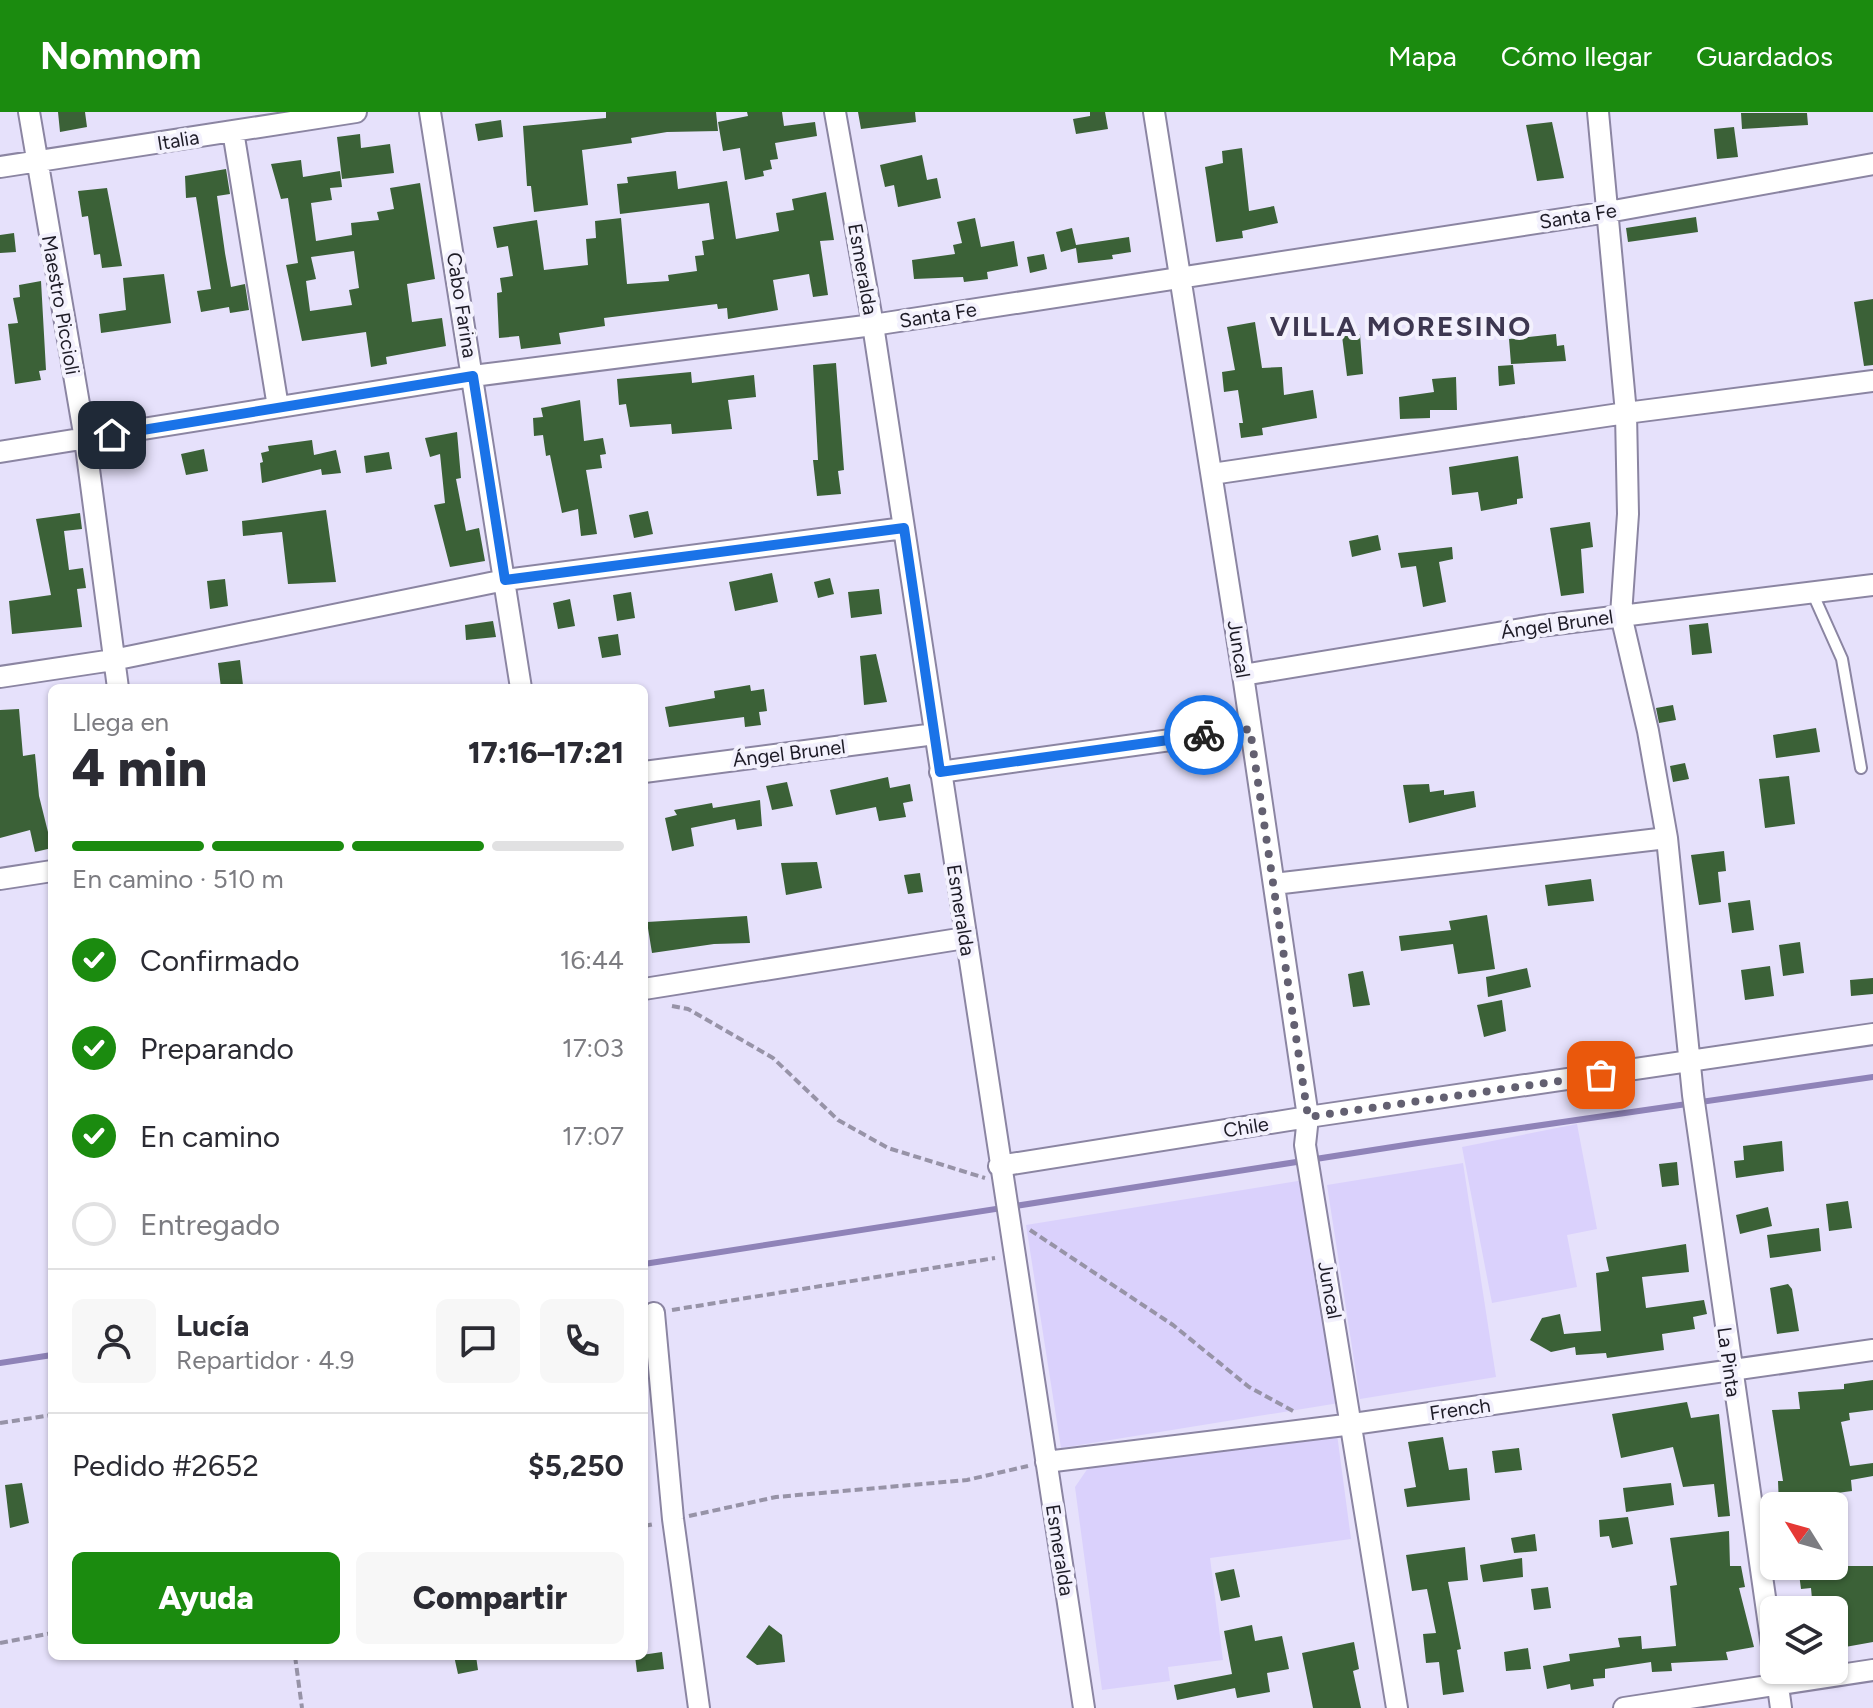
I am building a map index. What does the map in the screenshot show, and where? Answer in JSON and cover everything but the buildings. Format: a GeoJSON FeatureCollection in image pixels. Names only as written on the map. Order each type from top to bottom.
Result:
{"type":"FeatureCollection","features":[{"type":"Feature","properties":{"kind":"street","name":"Maestro Piccioli"},"geometry":{"type":"LineString","coordinates":[[29,112],[85,439],[117,684]]}},
{"type":"Feature","properties":{"kind":"street","name":"Italia"},"geometry":{"type":"LineString","coordinates":[[0,167],[356,112]]}},
{"type":"Feature","properties":{"kind":"street","name":"Cabo Farina"},"geometry":{"type":"LineString","coordinates":[[430,112],[520,684]]}},
{"type":"Feature","properties":{"kind":"street","name":"Esmeralda"},"geometry":{"type":"LineString","coordinates":[[835,112],[873,325],[1001,1180],[1084,1708]]}},
{"type":"Feature","properties":{"kind":"street","name":"Juncal"},"geometry":{"type":"LineString","coordinates":[[1154,112],[1274,884],[1308,1117],[1305,1145],[1397,1708]]}},
{"type":"Feature","properties":{"kind":"street","name":"La Pinta"},"geometry":{"type":"LineString","coordinates":[[1598,112],[1626,413],[1628,514],[1621,615],[1648,731],[1667,838],[1693,1095],[1764,1596]]}},
{"type":"Feature","properties":{"kind":"street"},"geometry":{"type":"LineString","coordinates":[[233,131],[278,407]]}},
{"type":"Feature","properties":{"kind":"street","name":"Santa Fe"},"geometry":{"type":"LineString","coordinates":[[0,452],[473,376],[873,325],[1608,212],[1873,164]]}},
{"type":"Feature","properties":{"kind":"street"},"geometry":{"type":"LineString","coordinates":[[1212,474],[1626,413],[1873,381]]}},
{"type":"Feature","properties":{"kind":"street"},"geometry":{"type":"LineString","coordinates":[[0,677],[113,660],[505,580],[904,528]]}},
{"type":"Feature","properties":{"kind":"street","name":"Ángel Brunel"},"geometry":{"type":"LineString","coordinates":[[1243,675],[1621,615],[1873,585]]}},
{"type":"Feature","properties":{"kind":"street"},"geometry":{"type":"LineString","coordinates":[[940,772],[1250,729]]}},
{"type":"Feature","properties":{"kind":"street","name":"Ángel Brunel"},"geometry":{"type":"LineString","coordinates":[[648,771],[935,734]]}},
{"type":"Feature","properties":{"kind":"street"},"geometry":{"type":"LineString","coordinates":[[1274,884],[1667,838]]}},
{"type":"Feature","properties":{"kind":"street"},"geometry":{"type":"LineString","coordinates":[[0,879],[48,872]]}},
{"type":"Feature","properties":{"kind":"street"},"geometry":{"type":"LineString","coordinates":[[651,996],[965,938]]}},
{"type":"Feature","properties":{"kind":"street","name":"Chile"},"geometry":{"type":"LineString","coordinates":[[1001,1180],[1308,1117],[1873,1034]]}},
{"type":"Feature","properties":{"kind":"street"},"geometry":{"type":"LineString","coordinates":[[654,1313],[673,1519],[699,1708]]}},
{"type":"Feature","properties":{"kind":"street","name":"French"},"geometry":{"type":"LineString","coordinates":[[1046,1462],[1353,1424],[1873,1350]]}},
{"type":"Feature","properties":{"kind":"street"},"geometry":{"type":"LineString","coordinates":[[1848,1672],[1873,1670]]}},
{"type":"Feature","properties":{"kind":"street"},"geometry":{"type":"LineString","coordinates":[[1624,1708],[1760,1680]]}},
{"type":"Feature","properties":{"kind":"street"},"geometry":{"type":"LineString","coordinates":[[1778,1684],[1781,1708]]}},
{"type":"Feature","properties":{"kind":"lane"},"geometry":{"type":"LineString","coordinates":[[1812,592],[1842,659],[1861,768]]}},
{"type":"Feature","properties":{"kind":"path"},"geometry":{"type":"LineString","coordinates":[[651,996],[688,1009],[773,1058],[838,1120],[888,1148],[1001,1180]]}},
{"type":"Feature","properties":{"kind":"path"},"geometry":{"type":"LineString","coordinates":[[1008,1220],[1020,1224],[1173,1325],[1249,1387],[1323,1428]]}},
{"type":"Feature","properties":{"kind":"path"},"geometry":{"type":"LineString","coordinates":[[654,1313],[1014,1255]]}},
{"type":"Feature","properties":{"kind":"path"},"geometry":{"type":"LineString","coordinates":[[0,1423],[48,1416]]}},
{"type":"Feature","properties":{"kind":"path"},"geometry":{"type":"LineString","coordinates":[[648,1525],[776,1497],[967,1480],[1046,1462]]}},
{"type":"Feature","properties":{"kind":"path"},"geometry":{"type":"LineString","coordinates":[[0,1643],[48,1634]]}},
{"type":"Feature","properties":{"kind":"path"},"geometry":{"type":"LineString","coordinates":[[296,1660],[302,1708]]}},
{"type":"Feature","properties":{"kind":"shaded area"},"geometry":{"type":"Polygon","coordinates":[[[1577,1124],[1597,1229],[1567,1235],[1577,1287],[1492,1303],[1462,1147],[1577,1124]]]}},
{"type":"Feature","properties":{"kind":"shaded area"},"geometry":{"type":"Polygon","coordinates":[[[1463,1163],[1496,1377],[1360,1399],[1327,1185],[1463,1163]]]}},
{"type":"Feature","properties":{"kind":"shaded area"},"geometry":{"type":"Polygon","coordinates":[[[1304,1180],[1339,1403],[1061,1448],[1026,1225],[1304,1180]]]}},
{"type":"Feature","properties":{"kind":"shaded area"},"geometry":{"type":"Polygon","coordinates":[[[1337,1434],[1351,1539],[1210,1558],[1223,1660],[1168,1667],[1170,1681],[1102,1690],[1075,1487],[1088,1468],[1337,1434]]]}},
{"type":"Feature","properties":{"kind":"waterway"},"geometry":{"type":"LineString","coordinates":[[648,1263],[1418,1143],[1873,1077]]}},
{"type":"Feature","properties":{"kind":"waterway"},"geometry":{"type":"LineString","coordinates":[[0,1363],[48,1356]]}},
{"type":"Feature","properties":{"kind":"way so far"},"geometry":{"type":"LineString","coordinates":[[1204,735],[1250,729],[1308,1117],[1601,1075]]}},
{"type":"Feature","properties":{"kind":"district","name":"VILLA MORESINO"},"geometry":{"type":"Point","coordinates":[1401,326]}},
{"type":"Feature","properties":{"kind":"route"},"geometry":{"type":"LineString","coordinates":[[112,435],[473,376],[505,580],[904,528],[940,772],[1204,735]]}}]}
